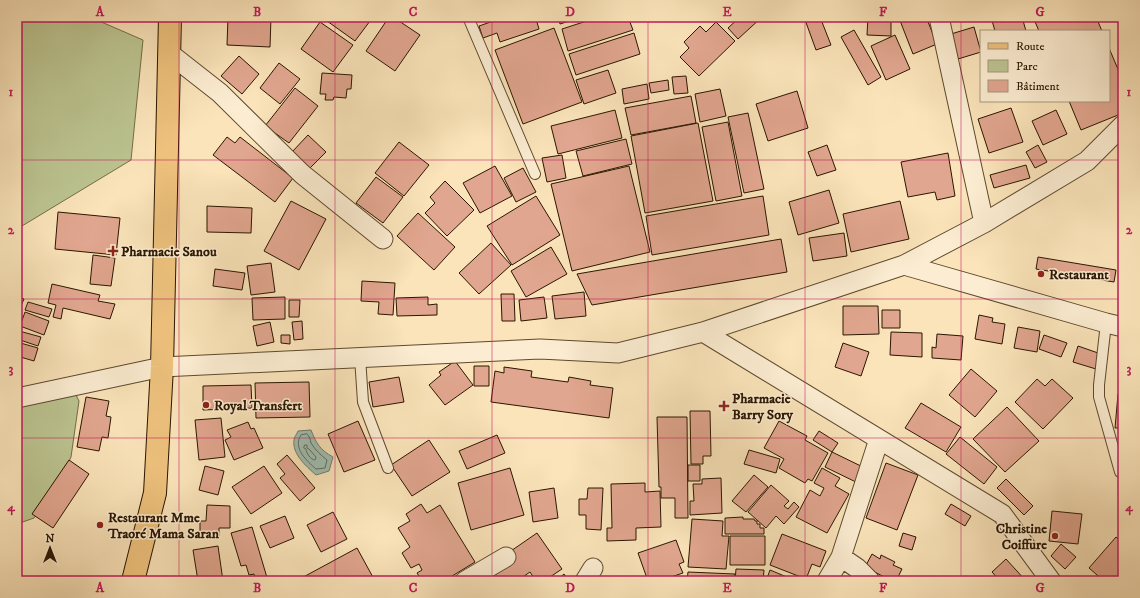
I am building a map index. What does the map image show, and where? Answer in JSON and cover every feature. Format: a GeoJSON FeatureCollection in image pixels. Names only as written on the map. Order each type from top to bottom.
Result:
{"type":"FeatureCollection","features":[{"type":"Feature","properties":{"kind":"main road"},"geometry":{"type":"LineString","coordinates":[[133,581],[155,493],[162,367],[170,17]]}},
{"type":"Feature","properties":{"kind":"street"},"geometry":{"type":"LineString","coordinates":[[939,17],[984,223]]}},
{"type":"Feature","properties":{"kind":"street"},"geometry":{"type":"LineString","coordinates":[[169,53],[220,93],[302,174],[383,239]]}},
{"type":"Feature","properties":{"kind":"street"},"geometry":{"type":"LineString","coordinates":[[17,398],[162,367],[540,349],[618,353],[703,332],[904,265],[984,223],[1087,161],[1123,125]]}},
{"type":"Feature","properties":{"kind":"street"},"geometry":{"type":"LineString","coordinates":[[904,265],[1114,325]]}},
{"type":"Feature","properties":{"kind":"street"},"geometry":{"type":"LineString","coordinates":[[703,332],[1002,514],[1051,581]]}},
{"type":"Feature","properties":{"kind":"street"},"geometry":{"type":"LineString","coordinates":[[827,581],[841,556],[879,440]]}},
{"type":"Feature","properties":{"kind":"street"},"geometry":{"type":"LineString","coordinates":[[841,556],[857,568],[870,581]]}},
{"type":"Feature","properties":{"kind":"street"},"geometry":{"type":"LineString","coordinates":[[465,581],[506,557]]}},
{"type":"Feature","properties":{"kind":"lane"},"geometry":{"type":"LineString","coordinates":[[468,17],[535,174]]}},
{"type":"Feature","properties":{"kind":"lane"},"geometry":{"type":"LineString","coordinates":[[1114,325],[1098,385],[1099,397],[1120,472]]}},
{"type":"Feature","properties":{"kind":"lane"},"geometry":{"type":"LineString","coordinates":[[360,357],[363,402],[388,468]]}},
{"type":"Feature","properties":{"kind":"green space"},"geometry":{"type":"Polygon","coordinates":[[[17,17],[90,17],[143,40],[131,160],[17,229],[17,17]]]}},
{"type":"Feature","properties":{"kind":"green space"},"geometry":{"type":"Polygon","coordinates":[[[74,391],[79,401],[71,457],[57,487],[34,518],[17,524],[17,401],[74,391]]]}},
{"type":"Feature","properties":{"kind":"water"},"geometry":{"type":"Polygon","coordinates":[[[311,430],[319,446],[333,457],[329,471],[316,475],[297,455],[294,445],[294,439],[298,431],[311,430]]]}},
{"type":"Feature","properties":{"kind":"building"},"geometry":{"type":"Polygon","coordinates":[[[228,17],[271,17],[270,47],[227,45],[228,17]]]}},
{"type":"Feature","properties":{"kind":"building"},"geometry":{"type":"Polygon","coordinates":[[[329,17],[373,17],[355,41],[327,21],[329,17]]]}},
{"type":"Feature","properties":{"kind":"building"},"geometry":{"type":"Polygon","coordinates":[[[389,17],[393,17],[420,35],[395,71],[366,51],[389,17]]]}},
{"type":"Feature","properties":{"kind":"building"},"geometry":{"type":"Polygon","coordinates":[[[505,17],[527,17],[529,22],[536,19],[539,29],[500,42],[497,33],[483,38],[479,26],[505,17]]]}},
{"type":"Feature","properties":{"kind":"building"},"geometry":{"type":"Polygon","coordinates":[[[558,17],[582,17],[560,24],[558,17]]]}},
{"type":"Feature","properties":{"kind":"building"},"geometry":{"type":"Polygon","coordinates":[[[599,17],[628,17],[633,30],[568,51],[562,29],[599,17]]]}},
{"type":"Feature","properties":{"kind":"building"},"geometry":{"type":"Polygon","coordinates":[[[740,17],[762,17],[738,39],[728,28],[740,17]]]}},
{"type":"Feature","properties":{"kind":"building"},"geometry":{"type":"Polygon","coordinates":[[[804,17],[820,17],[831,45],[816,50],[804,17]]]}},
{"type":"Feature","properties":{"kind":"building"},"geometry":{"type":"Polygon","coordinates":[[[868,17],[891,17],[891,36],[867,35],[868,17]]]}},
{"type":"Feature","properties":{"kind":"building"},"geometry":{"type":"Polygon","coordinates":[[[926,17],[937,44],[913,54],[899,18],[926,17]]]}},
{"type":"Feature","properties":{"kind":"building"},"geometry":{"type":"Polygon","coordinates":[[[991,17],[1022,17],[1026,30],[995,30],[991,17]]]}},
{"type":"Feature","properties":{"kind":"building"},"geometry":{"type":"Polygon","coordinates":[[[1033,17],[1096,17],[1102,30],[1039,30],[1033,17]]]}},
{"type":"Feature","properties":{"kind":"building"},"geometry":{"type":"Polygon","coordinates":[[[320,22],[353,45],[333,72],[301,49],[320,22]]]}},
{"type":"Feature","properties":{"kind":"building"},"geometry":{"type":"Polygon","coordinates":[[[716,22],[735,41],[699,76],[680,57],[689,48],[684,42],[700,26],[706,32],[716,22]]]}},
{"type":"Feature","properties":{"kind":"building"},"geometry":{"type":"Polygon","coordinates":[[[974,27],[980,52],[958,59],[951,34],[974,27]]]}},
{"type":"Feature","properties":{"kind":"building"},"geometry":{"type":"Polygon","coordinates":[[[554,28],[582,102],[523,124],[495,50],[554,28]]]}},
{"type":"Feature","properties":{"kind":"building"},"geometry":{"type":"Polygon","coordinates":[[[854,30],[881,77],[868,85],[841,37],[854,30]]]}},
{"type":"Feature","properties":{"kind":"building"},"geometry":{"type":"Polygon","coordinates":[[[634,33],[640,54],[576,75],[569,54],[634,33]]]}},
{"type":"Feature","properties":{"kind":"building"},"geometry":{"type":"Polygon","coordinates":[[[895,35],[910,69],[886,80],[871,46],[895,35]]]}},
{"type":"Feature","properties":{"kind":"building"},"geometry":{"type":"Polygon","coordinates":[[[1110,50],[1123,81],[1123,113],[1081,130],[1069,102],[1110,102],[1110,50]]]}},
{"type":"Feature","properties":{"kind":"building"},"geometry":{"type":"Polygon","coordinates":[[[239,56],[259,74],[242,94],[221,76],[239,56]]]}},
{"type":"Feature","properties":{"kind":"building"},"geometry":{"type":"Polygon","coordinates":[[[279,63],[300,79],[280,104],[260,88],[279,63]]]}},
{"type":"Feature","properties":{"kind":"building"},"geometry":{"type":"Polygon","coordinates":[[[608,70],[616,93],[584,104],[576,80],[608,70]]]}},
{"type":"Feature","properties":{"kind":"building"},"geometry":{"type":"Polygon","coordinates":[[[322,73],[352,75],[351,89],[347,89],[346,98],[334,97],[333,100],[325,100],[326,94],[320,94],[322,73]]]}},
{"type":"Feature","properties":{"kind":"building"},"geometry":{"type":"Polygon","coordinates":[[[686,76],[688,93],[674,94],[672,77],[686,76]]]}},
{"type":"Feature","properties":{"kind":"building"},"geometry":{"type":"Polygon","coordinates":[[[668,80],[669,90],[651,93],[649,83],[668,80]]]}},
{"type":"Feature","properties":{"kind":"building"},"geometry":{"type":"Polygon","coordinates":[[[647,84],[649,99],[624,104],[622,89],[647,84]]]}},
{"type":"Feature","properties":{"kind":"building"},"geometry":{"type":"Polygon","coordinates":[[[295,88],[318,106],[289,143],[265,126],[295,88]]]}},
{"type":"Feature","properties":{"kind":"building"},"geometry":{"type":"Polygon","coordinates":[[[720,89],[726,116],[700,122],[695,94],[720,89]]]}},
{"type":"Feature","properties":{"kind":"building"},"geometry":{"type":"Polygon","coordinates":[[[797,91],[808,128],[768,141],[756,104],[797,91]]]}},
{"type":"Feature","properties":{"kind":"building"},"geometry":{"type":"Polygon","coordinates":[[[691,96],[696,123],[631,135],[625,108],[691,96]]]}},
{"type":"Feature","properties":{"kind":"building"},"geometry":{"type":"Polygon","coordinates":[[[1011,108],[1023,142],[989,153],[978,119],[1011,108]]]}},
{"type":"Feature","properties":{"kind":"building"},"geometry":{"type":"Polygon","coordinates":[[[615,110],[622,138],[558,154],[551,126],[615,110]]]}},
{"type":"Feature","properties":{"kind":"building"},"geometry":{"type":"Polygon","coordinates":[[[1056,110],[1067,134],[1043,145],[1032,121],[1056,110]]]}},
{"type":"Feature","properties":{"kind":"building"},"geometry":{"type":"Polygon","coordinates":[[[748,113],[764,189],[744,193],[728,117],[748,113]]]}},
{"type":"Feature","properties":{"kind":"building"},"geometry":{"type":"Polygon","coordinates":[[[728,122],[742,196],[716,201],[702,127],[728,122]]]}},
{"type":"Feature","properties":{"kind":"building"},"geometry":{"type":"Polygon","coordinates":[[[698,123],[713,201],[645,213],[631,136],[698,123]]]}},
{"type":"Feature","properties":{"kind":"building"},"geometry":{"type":"Polygon","coordinates":[[[308,135],[326,152],[310,168],[292,152],[308,135]]]}},
{"type":"Feature","properties":{"kind":"building"},"geometry":{"type":"Polygon","coordinates":[[[227,137],[235,143],[240,137],[293,178],[275,202],[213,155],[227,137]]]}},
{"type":"Feature","properties":{"kind":"building"},"geometry":{"type":"Polygon","coordinates":[[[626,139],[632,164],[583,176],[576,151],[626,139]]]}},
{"type":"Feature","properties":{"kind":"building"},"geometry":{"type":"Polygon","coordinates":[[[399,142],[429,165],[404,196],[375,173],[399,142]]]}},
{"type":"Feature","properties":{"kind":"building"},"geometry":{"type":"Polygon","coordinates":[[[827,145],[836,170],[817,176],[808,152],[827,145]]]}},
{"type":"Feature","properties":{"kind":"building"},"geometry":{"type":"Polygon","coordinates":[[[1038,145],[1047,162],[1035,168],[1026,152],[1038,145]]]}},
{"type":"Feature","properties":{"kind":"building"},"geometry":{"type":"Polygon","coordinates":[[[948,153],[955,196],[937,200],[935,192],[908,197],[901,162],[948,153]]]}},
{"type":"Feature","properties":{"kind":"building"},"geometry":{"type":"Polygon","coordinates":[[[562,155],[566,178],[547,182],[542,158],[562,155]]]}},
{"type":"Feature","properties":{"kind":"building"},"geometry":{"type":"Polygon","coordinates":[[[1026,165],[1030,178],[994,188],[990,175],[1026,165]]]}},
{"type":"Feature","properties":{"kind":"building"},"geometry":{"type":"Polygon","coordinates":[[[495,166],[512,196],[480,213],[463,183],[495,166]]]}},
{"type":"Feature","properties":{"kind":"building"},"geometry":{"type":"Polygon","coordinates":[[[629,166],[650,252],[572,271],[551,184],[629,166]]]}},
{"type":"Feature","properties":{"kind":"building"},"geometry":{"type":"Polygon","coordinates":[[[523,168],[536,192],[516,202],[504,178],[523,168]]]}},
{"type":"Feature","properties":{"kind":"building"},"geometry":{"type":"Polygon","coordinates":[[[376,177],[403,197],[383,223],[356,203],[376,177]]]}},
{"type":"Feature","properties":{"kind":"building"},"geometry":{"type":"Polygon","coordinates":[[[445,181],[474,210],[447,236],[425,213],[435,203],[430,197],[445,181]]]}},
{"type":"Feature","properties":{"kind":"building"},"geometry":{"type":"Polygon","coordinates":[[[829,190],[839,223],[798,235],[789,202],[829,190]]]}},
{"type":"Feature","properties":{"kind":"building"},"geometry":{"type":"Polygon","coordinates":[[[536,196],[560,235],[512,265],[487,226],[536,196]]]}},
{"type":"Feature","properties":{"kind":"building"},"geometry":{"type":"Polygon","coordinates":[[[763,196],[769,235],[652,255],[646,216],[763,196]]]}},
{"type":"Feature","properties":{"kind":"building"},"geometry":{"type":"Polygon","coordinates":[[[291,201],[326,219],[299,270],[264,251],[291,201]]]}},
{"type":"Feature","properties":{"kind":"building"},"geometry":{"type":"Polygon","coordinates":[[[900,201],[909,239],[851,252],[843,214],[900,201]]]}},
{"type":"Feature","properties":{"kind":"building"},"geometry":{"type":"Polygon","coordinates":[[[207,206],[252,208],[251,233],[207,232],[207,206]]]}},
{"type":"Feature","properties":{"kind":"building"},"geometry":{"type":"Polygon","coordinates":[[[58,212],[120,218],[116,255],[55,249],[58,212]]]}},
{"type":"Feature","properties":{"kind":"building"},"geometry":{"type":"Polygon","coordinates":[[[418,213],[455,247],[434,270],[397,236],[418,213]]]}},
{"type":"Feature","properties":{"kind":"building"},"geometry":{"type":"Polygon","coordinates":[[[844,233],[847,256],[813,261],[809,238],[844,233]]]}},
{"type":"Feature","properties":{"kind":"building"},"geometry":{"type":"Polygon","coordinates":[[[781,239],[787,272],[592,305],[577,274],[781,239]]]}},
{"type":"Feature","properties":{"kind":"building"},"geometry":{"type":"Polygon","coordinates":[[[491,243],[511,265],[479,294],[459,273],[491,243]]]}},
{"type":"Feature","properties":{"kind":"building"},"geometry":{"type":"Polygon","coordinates":[[[551,247],[567,274],[526,297],[511,271],[551,247]]]}},
{"type":"Feature","properties":{"kind":"building"},"geometry":{"type":"Polygon","coordinates":[[[93,255],[115,258],[111,286],[90,284],[93,255]]]}},
{"type":"Feature","properties":{"kind":"building"},"geometry":{"type":"Polygon","coordinates":[[[1038,257],[1116,270],[1114,282],[1036,269],[1038,257]]]}},
{"type":"Feature","properties":{"kind":"building"},"geometry":{"type":"Polygon","coordinates":[[[271,263],[275,292],[251,295],[247,266],[271,263]]]}},
{"type":"Feature","properties":{"kind":"building"},"geometry":{"type":"Polygon","coordinates":[[[215,269],[245,273],[242,290],[213,286],[215,269]]]}},
{"type":"Feature","properties":{"kind":"building"},"geometry":{"type":"Polygon","coordinates":[[[362,281],[395,283],[393,315],[378,314],[379,302],[361,301],[362,281]]]}},
{"type":"Feature","properties":{"kind":"building"},"geometry":{"type":"Polygon","coordinates":[[[52,284],[100,295],[98,301],[115,304],[110,319],[63,308],[61,319],[53,317],[56,305],[48,303],[52,284]]]}},
{"type":"Feature","properties":{"kind":"building"},"geometry":{"type":"Polygon","coordinates":[[[584,292],[586,316],[555,319],[552,296],[584,292]]]}},
{"type":"Feature","properties":{"kind":"building"},"geometry":{"type":"Polygon","coordinates":[[[501,294],[514,294],[515,321],[502,321],[501,294]]]}},
{"type":"Feature","properties":{"kind":"building"},"geometry":{"type":"Polygon","coordinates":[[[17,296],[24,299],[21,306],[17,305],[17,296]]]}},
{"type":"Feature","properties":{"kind":"building"},"geometry":{"type":"Polygon","coordinates":[[[285,297],[285,319],[253,320],[252,298],[285,297]]]}},
{"type":"Feature","properties":{"kind":"building"},"geometry":{"type":"Polygon","coordinates":[[[428,297],[428,305],[437,304],[437,315],[397,316],[396,298],[428,297]]]}},
{"type":"Feature","properties":{"kind":"building"},"geometry":{"type":"Polygon","coordinates":[[[544,297],[547,318],[521,321],[519,300],[544,297]]]}},
{"type":"Feature","properties":{"kind":"building"},"geometry":{"type":"Polygon","coordinates":[[[289,300],[300,300],[299,317],[289,317],[289,300]]]}},
{"type":"Feature","properties":{"kind":"building"},"geometry":{"type":"Polygon","coordinates":[[[28,302],[52,309],[49,317],[25,310],[28,302]]]}},
{"type":"Feature","properties":{"kind":"building"},"geometry":{"type":"Polygon","coordinates":[[[843,306],[878,306],[879,334],[843,335],[843,306]]]}},
{"type":"Feature","properties":{"kind":"building"},"geometry":{"type":"Polygon","coordinates":[[[882,310],[900,310],[900,328],[882,328],[882,310]]]}},
{"type":"Feature","properties":{"kind":"building"},"geometry":{"type":"Polygon","coordinates":[[[25,312],[49,321],[44,335],[20,326],[25,312]]]}},
{"type":"Feature","properties":{"kind":"building"},"geometry":{"type":"Polygon","coordinates":[[[979,315],[993,318],[992,322],[1005,324],[1002,344],[975,339],[979,315]]]}},
{"type":"Feature","properties":{"kind":"building"},"geometry":{"type":"Polygon","coordinates":[[[302,321],[303,339],[294,340],[292,322],[302,321]]]}},
{"type":"Feature","properties":{"kind":"building"},"geometry":{"type":"Polygon","coordinates":[[[270,322],[274,342],[257,346],[253,326],[270,322]]]}},
{"type":"Feature","properties":{"kind":"building"},"geometry":{"type":"Polygon","coordinates":[[[1018,327],[1040,331],[1037,352],[1014,348],[1018,327]]]}},
{"type":"Feature","properties":{"kind":"building"},"geometry":{"type":"Polygon","coordinates":[[[19,331],[41,337],[38,346],[17,339],[19,331]]]}},
{"type":"Feature","properties":{"kind":"building"},"geometry":{"type":"Polygon","coordinates":[[[891,332],[922,333],[922,357],[890,355],[891,332]]]}},
{"type":"Feature","properties":{"kind":"building"},"geometry":{"type":"Polygon","coordinates":[[[937,334],[963,336],[961,360],[932,358],[932,347],[936,348],[937,334]]]}},
{"type":"Feature","properties":{"kind":"building"},"geometry":{"type":"Polygon","coordinates":[[[281,335],[290,335],[290,344],[281,343],[281,335]]]}},
{"type":"Feature","properties":{"kind":"building"},"geometry":{"type":"Polygon","coordinates":[[[1044,335],[1067,343],[1061,357],[1039,349],[1044,335]]]}},
{"type":"Feature","properties":{"kind":"building"},"geometry":{"type":"Polygon","coordinates":[[[17,342],[38,348],[34,361],[17,356],[17,342]]]}},
{"type":"Feature","properties":{"kind":"building"},"geometry":{"type":"Polygon","coordinates":[[[843,343],[869,352],[861,376],[835,367],[843,343]]]}},
{"type":"Feature","properties":{"kind":"building"},"geometry":{"type":"Polygon","coordinates":[[[1078,346],[1101,354],[1096,369],[1073,362],[1078,346]]]}},
{"type":"Feature","properties":{"kind":"building"},"geometry":{"type":"Polygon","coordinates":[[[455,361],[473,385],[445,405],[429,385],[441,375],[439,372],[455,361]]]}},
{"type":"Feature","properties":{"kind":"building"},"geometry":{"type":"Polygon","coordinates":[[[474,366],[489,366],[489,386],[474,386],[474,366]]]}},
{"type":"Feature","properties":{"kind":"building"},"geometry":{"type":"Polygon","coordinates":[[[504,367],[532,371],[531,377],[568,382],[569,377],[591,381],[590,385],[613,388],[609,418],[491,402],[495,371],[504,373],[504,367]]]}},
{"type":"Feature","properties":{"kind":"building"},"geometry":{"type":"Polygon","coordinates":[[[971,369],[997,391],[975,417],[949,395],[971,369]]]}},
{"type":"Feature","properties":{"kind":"building"},"geometry":{"type":"Polygon","coordinates":[[[399,377],[404,402],[373,407],[369,382],[399,377]]]}},
{"type":"Feature","properties":{"kind":"building"},"geometry":{"type":"Polygon","coordinates":[[[1037,379],[1045,386],[1052,379],[1073,398],[1043,429],[1015,402],[1037,379]]]}},
{"type":"Feature","properties":{"kind":"building"},"geometry":{"type":"Polygon","coordinates":[[[309,382],[310,417],[256,418],[255,383],[309,382]]]}},
{"type":"Feature","properties":{"kind":"building"},"geometry":{"type":"Polygon","coordinates":[[[251,385],[252,408],[203,410],[203,386],[251,385]]]}},
{"type":"Feature","properties":{"kind":"building"},"geometry":{"type":"Polygon","coordinates":[[[1118,394],[1123,395],[1123,428],[1115,428],[1118,394]]]}},
{"type":"Feature","properties":{"kind":"building"},"geometry":{"type":"Polygon","coordinates":[[[86,397],[109,401],[106,416],[111,417],[108,438],[102,437],[99,451],[77,447],[86,397]]]}},
{"type":"Feature","properties":{"kind":"building"},"geometry":{"type":"Polygon","coordinates":[[[921,403],[961,427],[946,452],[905,428],[921,403]]]}},
{"type":"Feature","properties":{"kind":"building"},"geometry":{"type":"Polygon","coordinates":[[[1007,407],[1039,441],[1005,472],[973,439],[1007,407]]]}},
{"type":"Feature","properties":{"kind":"building"},"geometry":{"type":"Polygon","coordinates":[[[690,411],[710,411],[711,456],[703,456],[703,464],[691,464],[690,411]]]}},
{"type":"Feature","properties":{"kind":"building"},"geometry":{"type":"Polygon","coordinates":[[[657,417],[687,417],[688,518],[675,518],[675,498],[661,498],[661,487],[659,487],[657,417]]]}},
{"type":"Feature","properties":{"kind":"building"},"geometry":{"type":"Polygon","coordinates":[[[221,418],[225,457],[199,460],[195,420],[221,418]]]}},
{"type":"Feature","properties":{"kind":"building"},"geometry":{"type":"Polygon","coordinates":[[[358,421],[375,460],[344,472],[328,434],[358,421]]]}},
{"type":"Feature","properties":{"kind":"building"},"geometry":{"type":"Polygon","coordinates":[[[779,421],[807,436],[805,440],[828,453],[812,481],[808,479],[805,483],[779,468],[784,459],[764,448],[779,421]]]}},
{"type":"Feature","properties":{"kind":"building"},"geometry":{"type":"Polygon","coordinates":[[[248,422],[251,429],[254,428],[263,448],[234,460],[225,440],[231,437],[227,430],[248,422]]]}},
{"type":"Feature","properties":{"kind":"building"},"geometry":{"type":"Polygon","coordinates":[[[819,431],[838,443],[832,452],[813,440],[819,431]]]}},
{"type":"Feature","properties":{"kind":"building"},"geometry":{"type":"Polygon","coordinates":[[[497,435],[505,453],[467,469],[459,451],[497,435]]]}},
{"type":"Feature","properties":{"kind":"building"},"geometry":{"type":"Polygon","coordinates":[[[960,437],[997,467],[984,484],[946,454],[960,437]]]}},
{"type":"Feature","properties":{"kind":"building"},"geometry":{"type":"Polygon","coordinates":[[[429,440],[450,472],[412,496],[391,465],[429,440]]]}},
{"type":"Feature","properties":{"kind":"building"},"geometry":{"type":"Polygon","coordinates":[[[749,450],[780,459],[776,473],[744,464],[749,450]]]}},
{"type":"Feature","properties":{"kind":"building"},"geometry":{"type":"Polygon","coordinates":[[[832,452],[867,469],[860,484],[825,467],[832,452]]]}},
{"type":"Feature","properties":{"kind":"building"},"geometry":{"type":"Polygon","coordinates":[[[287,455],[315,488],[300,501],[280,478],[285,474],[277,464],[287,455]]]}},
{"type":"Feature","properties":{"kind":"building"},"geometry":{"type":"Polygon","coordinates":[[[69,460],[89,474],[53,528],[32,514],[69,460]]]}},
{"type":"Feature","properties":{"kind":"building"},"geometry":{"type":"Polygon","coordinates":[[[886,463],[918,475],[897,530],[866,518],[886,463]]]}},
{"type":"Feature","properties":{"kind":"building"},"geometry":{"type":"Polygon","coordinates":[[[688,465],[700,465],[700,481],[688,481],[688,465]]]}},
{"type":"Feature","properties":{"kind":"building"},"geometry":{"type":"Polygon","coordinates":[[[205,466],[224,471],[218,495],[199,490],[205,466]]]}},
{"type":"Feature","properties":{"kind":"building"},"geometry":{"type":"Polygon","coordinates":[[[264,466],[282,493],[251,514],[232,487],[264,466]]]}},
{"type":"Feature","properties":{"kind":"building"},"geometry":{"type":"Polygon","coordinates":[[[510,468],[524,515],[471,530],[458,483],[510,468]]]}},
{"type":"Feature","properties":{"kind":"building"},"geometry":{"type":"Polygon","coordinates":[[[822,468],[840,478],[835,486],[849,494],[827,533],[796,517],[810,490],[820,496],[824,488],[814,483],[822,468]]]}},
{"type":"Feature","properties":{"kind":"building"},"geometry":{"type":"Polygon","coordinates":[[[754,475],[768,487],[746,512],[732,501],[754,475]]]}},
{"type":"Feature","properties":{"kind":"building"},"geometry":{"type":"Polygon","coordinates":[[[721,478],[722,513],[690,515],[690,501],[694,501],[693,484],[702,484],[702,479],[721,478]]]}},
{"type":"Feature","properties":{"kind":"building"},"geometry":{"type":"Polygon","coordinates":[[[1006,479],[1033,506],[1024,515],[997,488],[1006,479]]]}},
{"type":"Feature","properties":{"kind":"building"},"geometry":{"type":"Polygon","coordinates":[[[645,483],[645,492],[660,491],[661,527],[636,528],[636,540],[607,541],[607,528],[612,528],[611,484],[645,483]]]}},
{"type":"Feature","properties":{"kind":"building"},"geometry":{"type":"Polygon","coordinates":[[[771,485],[789,501],[784,506],[788,509],[794,502],[799,507],[784,524],[776,516],[766,528],[748,512],[771,485]]]}},
{"type":"Feature","properties":{"kind":"building"},"geometry":{"type":"Polygon","coordinates":[[[554,488],[558,518],[533,522],[529,492],[554,488]]]}},
{"type":"Feature","properties":{"kind":"building"},"geometry":{"type":"Polygon","coordinates":[[[588,488],[603,488],[601,530],[586,529],[586,515],[579,515],[579,499],[587,499],[588,488]]]}},
{"type":"Feature","properties":{"kind":"building"},"geometry":{"type":"Polygon","coordinates":[[[421,504],[427,513],[440,505],[475,562],[444,581],[422,581],[417,573],[422,570],[419,564],[411,568],[402,553],[410,547],[398,528],[410,521],[406,514],[421,504]]]}},
{"type":"Feature","properties":{"kind":"building"},"geometry":{"type":"Polygon","coordinates":[[[951,504],[971,516],[965,526],[945,514],[951,504]]]}},
{"type":"Feature","properties":{"kind":"building"},"geometry":{"type":"Polygon","coordinates":[[[207,505],[230,506],[230,528],[219,528],[219,536],[200,536],[200,521],[206,521],[207,505]]]}},
{"type":"Feature","properties":{"kind":"building"},"geometry":{"type":"Polygon","coordinates":[[[1052,511],[1082,514],[1078,544],[1049,541],[1052,511]]]}},
{"type":"Feature","properties":{"kind":"building"},"geometry":{"type":"Polygon","coordinates":[[[333,512],[347,539],[321,552],[307,525],[333,512]]]}},
{"type":"Feature","properties":{"kind":"building"},"geometry":{"type":"Polygon","coordinates":[[[285,516],[294,538],[270,548],[260,526],[285,516]]]}},
{"type":"Feature","properties":{"kind":"building"},"geometry":{"type":"Polygon","coordinates":[[[743,517],[743,519],[754,519],[757,521],[757,524],[760,524],[760,528],[764,528],[764,534],[725,534],[725,518],[743,517]]]}},
{"type":"Feature","properties":{"kind":"building"},"geometry":{"type":"Polygon","coordinates":[[[692,519],[723,521],[722,536],[729,536],[726,569],[688,567],[692,519]]]}},
{"type":"Feature","properties":{"kind":"building"},"geometry":{"type":"Polygon","coordinates":[[[252,527],[268,581],[256,581],[254,574],[249,575],[246,565],[241,566],[231,533],[252,527]]]}},
{"type":"Feature","properties":{"kind":"building"},"geometry":{"type":"Polygon","coordinates":[[[537,533],[562,569],[544,581],[536,581],[530,572],[517,581],[511,581],[508,577],[503,581],[486,581],[514,562],[508,553],[537,533]]]}},
{"type":"Feature","properties":{"kind":"building"},"geometry":{"type":"Polygon","coordinates":[[[903,533],[916,537],[912,550],[899,546],[903,533]]]}},
{"type":"Feature","properties":{"kind":"building"},"geometry":{"type":"Polygon","coordinates":[[[782,534],[826,551],[820,567],[812,564],[806,579],[770,565],[782,534]]]}},
{"type":"Feature","properties":{"kind":"building"},"geometry":{"type":"Polygon","coordinates":[[[730,536],[765,536],[765,565],[730,565],[730,536]]]}},
{"type":"Feature","properties":{"kind":"building"},"geometry":{"type":"Polygon","coordinates":[[[1116,537],[1123,543],[1123,571],[1115,581],[1104,581],[1089,568],[1116,537]]]}},
{"type":"Feature","properties":{"kind":"building"},"geometry":{"type":"Polygon","coordinates":[[[676,540],[684,562],[679,564],[683,573],[659,581],[648,581],[638,553],[676,540]]]}},
{"type":"Feature","properties":{"kind":"building"},"geometry":{"type":"Polygon","coordinates":[[[1061,544],[1076,557],[1065,569],[1051,556],[1061,544]]]}},
{"type":"Feature","properties":{"kind":"building"},"geometry":{"type":"Polygon","coordinates":[[[218,546],[223,581],[198,581],[193,550],[218,546]]]}},
{"type":"Feature","properties":{"kind":"building"},"geometry":{"type":"Polygon","coordinates":[[[357,548],[375,581],[296,581],[357,548]]]}},
{"type":"Feature","properties":{"kind":"building"},"geometry":{"type":"Polygon","coordinates":[[[872,554],[880,559],[881,555],[895,562],[893,565],[902,569],[896,581],[892,581],[865,567],[872,554]]]}},
{"type":"Feature","properties":{"kind":"building"},"geometry":{"type":"Polygon","coordinates":[[[1006,559],[1026,581],[1000,581],[992,572],[1006,559]]]}},
{"type":"Feature","properties":{"kind":"building"},"geometry":{"type":"Polygon","coordinates":[[[736,569],[764,570],[763,581],[735,581],[736,569]]]}},
{"type":"Feature","properties":{"kind":"building"},"geometry":{"type":"Polygon","coordinates":[[[770,570],[794,580],[766,581],[770,570]]]}},
{"type":"Feature","properties":{"kind":"building"},"geometry":{"type":"Polygon","coordinates":[[[688,572],[735,574],[734,581],[687,581],[688,572]]]}},
{"type":"Feature","properties":{"kind":"building"},"geometry":{"type":"Polygon","coordinates":[[[564,574],[569,581],[556,581],[564,574]]]}},
{"type":"Feature","properties":{"kind":"place","name":"Pharmacie Sanou"},"geometry":{"type":"Point","coordinates":[113,251]}},
{"type":"Feature","properties":{"kind":"place","name":"Restaurant"},"geometry":{"type":"Point","coordinates":[1041,274]}},
{"type":"Feature","properties":{"kind":"place","name":"Royal Transfert"},"geometry":{"type":"Point","coordinates":[206,405]}},
{"type":"Feature","properties":{"kind":"place","name":"Pharmacie Barry Sory"},"geometry":{"type":"Point","coordinates":[724,406]}},
{"type":"Feature","properties":{"kind":"place","name":"Restaurant Mme Traoré Mama Saran"},"geometry":{"type":"Point","coordinates":[100,525]}},
{"type":"Feature","properties":{"kind":"place","name":"Christine Coiffure"},"geometry":{"type":"Point","coordinates":[1055,536]}}]}
